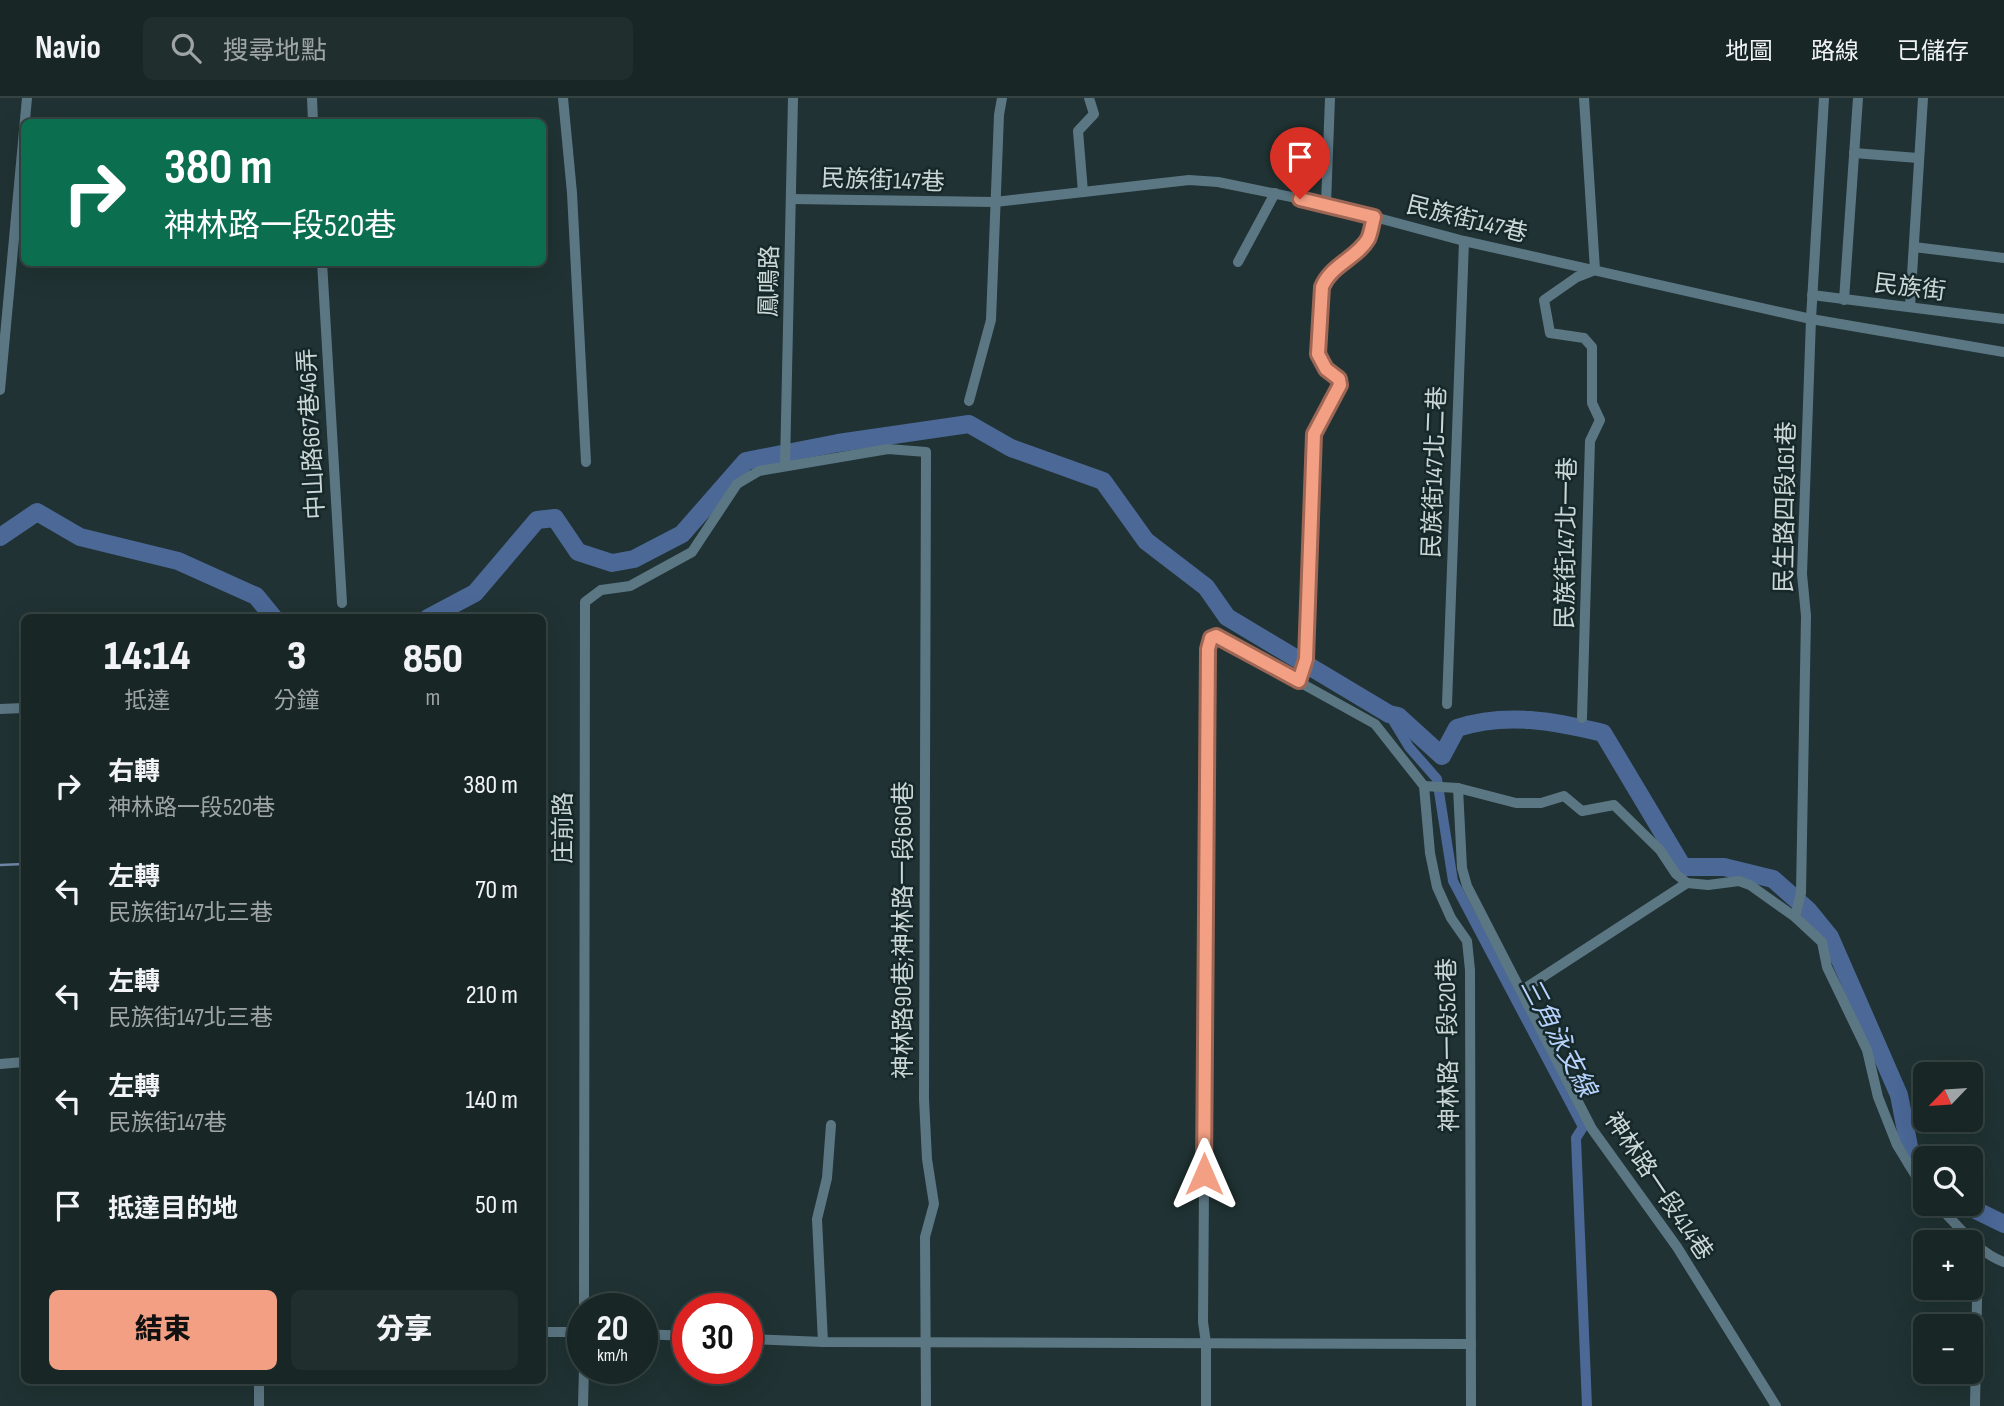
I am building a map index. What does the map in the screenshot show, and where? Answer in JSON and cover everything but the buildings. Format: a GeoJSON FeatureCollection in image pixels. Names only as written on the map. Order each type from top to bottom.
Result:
{"type":"FeatureCollection","features":[{"type":"Feature","properties":{"kind":"street"},"geometry":{"type":"LineString","coordinates":[[25,119],[27,98]]}},
{"type":"Feature","properties":{"kind":"street"},"geometry":{"type":"LineString","coordinates":[[312,98],[313,119]]}},
{"type":"Feature","properties":{"kind":"street"},"geometry":{"type":"LineString","coordinates":[[563,98],[572,193],[586,462]]}},
{"type":"Feature","properties":{"kind":"street","name":"鳳鳴路"},"geometry":{"type":"LineString","coordinates":[[785,466],[793,98]]}},
{"type":"Feature","properties":{"kind":"street"},"geometry":{"type":"LineString","coordinates":[[969,401],[991,320],[1002,98]]}},
{"type":"Feature","properties":{"kind":"street"},"geometry":{"type":"LineString","coordinates":[[1083,192],[1078,131],[1094,114],[1088,98]]}},
{"type":"Feature","properties":{"kind":"street"},"geometry":{"type":"LineString","coordinates":[[1326,204],[1330,98]]}},
{"type":"Feature","properties":{"kind":"street"},"geometry":{"type":"LineString","coordinates":[[1584,98],[1595,270]]}},
{"type":"Feature","properties":{"kind":"street","name":"民生路四段161巷"},"geometry":{"type":"LineString","coordinates":[[1795,917],[1801,893],[1806,616],[1802,575],[1811,319],[1824,98]]}},
{"type":"Feature","properties":{"kind":"street"},"geometry":{"type":"LineString","coordinates":[[1844,300],[1858,98]]}},
{"type":"Feature","properties":{"kind":"street"},"geometry":{"type":"LineString","coordinates":[[1910,307],[1923,98]]}},
{"type":"Feature","properties":{"kind":"street"},"geometry":{"type":"LineString","coordinates":[[1854,153],[1919,158]]}},
{"type":"Feature","properties":{"kind":"street"},"geometry":{"type":"LineString","coordinates":[[0,390],[21,163]]}},
{"type":"Feature","properties":{"kind":"street","name":"民族街147巷"},"geometry":{"type":"LineString","coordinates":[[791,199],[995,202],[1189,180],[1218,182],[1326,204],[1464,242],[1811,319],[2004,352]]}},
{"type":"Feature","properties":{"kind":"street"},"geometry":{"type":"LineString","coordinates":[[1238,262],[1275,193]]}},
{"type":"Feature","properties":{"kind":"street"},"geometry":{"type":"LineString","coordinates":[[1299,681],[1306,659],[1314,434],[1340,385],[1339,379],[1326,369],[1318,354],[1322,287],[1332,271],[1367,240],[1374,217]]}},
{"type":"Feature","properties":{"kind":"street","name":"民族街147北二巷"},"geometry":{"type":"LineString","coordinates":[[1447,704],[1464,242]]}},
{"type":"Feature","properties":{"kind":"street"},"geometry":{"type":"LineString","coordinates":[[1914,247],[2004,258]]}},
{"type":"Feature","properties":{"kind":"street","name":"中山路667巷46弄"},"geometry":{"type":"LineString","coordinates":[[321,266],[342,603]]}},
{"type":"Feature","properties":{"kind":"street","name":"民族街147北一巷"},"geometry":{"type":"LineString","coordinates":[[1582,718],[1590,441],[1600,420],[1592,403],[1592,346],[1584,338],[1550,333],[1543,308],[1544,300],[1577,276],[1595,270]]}},
{"type":"Feature","properties":{"kind":"street","name":"民族街"},"geometry":{"type":"LineString","coordinates":[[1812,295],[2004,319]]}},
{"type":"Feature","properties":{"kind":"street","name":"神林路90巷;神林路一段660巷"},"geometry":{"type":"LineString","coordinates":[[785,466],[888,449],[926,453],[924,1099],[926,1159],[934,1204],[925,1237],[926,1406]]}},
{"type":"Feature","properties":{"kind":"street","name":"庄前路"},"geometry":{"type":"LineString","coordinates":[[584,1293],[585,602],[601,590],[629,586],[692,552],[737,484],[759,471],[785,466]]}},
{"type":"Feature","properties":{"kind":"street"},"geometry":{"type":"LineString","coordinates":[[1206,1406],[1203,1308],[1208,649],[1211,638],[1216,636],[1375,724],[1424,786],[1458,788],[1516,803],[1541,803],[1564,796],[1582,811],[1614,805],[1653,842],[1676,874],[1688,883],[1708,886],[1739,881],[1750,885],[1795,917],[1822,942],[1827,967],[1867,1050],[1878,1097],[1897,1145],[1913,1171]]}},
{"type":"Feature","properties":{"kind":"street"},"geometry":{"type":"LineString","coordinates":[[0,709],[21,708]]}},
{"type":"Feature","properties":{"kind":"street","name":"神林路一段520巷"},"geometry":{"type":"LineString","coordinates":[[1424,786],[1430,853],[1437,887],[1451,918],[1467,942],[1471,970],[1471,1406]]}},
{"type":"Feature","properties":{"kind":"street","name":"神林路一段414巷"},"geometry":{"type":"LineString","coordinates":[[1458,788],[1462,867],[1467,886],[1592,1129],[1677,1247],[1776,1406]]}},
{"type":"Feature","properties":{"kind":"street"},"geometry":{"type":"LineString","coordinates":[[1521,991],[1688,883]]}},
{"type":"Feature","properties":{"kind":"street"},"geometry":{"type":"LineString","coordinates":[[0,1064],[21,1062]]}},
{"type":"Feature","properties":{"kind":"street"},"geometry":{"type":"LineString","coordinates":[[823,1342],[817,1219],[827,1178],[831,1125]]}},
{"type":"Feature","properties":{"kind":"street"},"geometry":{"type":"LineString","coordinates":[[1948,1216],[1961,1230]]}},
{"type":"Feature","properties":{"kind":"street"},"geometry":{"type":"LineString","coordinates":[[1983,1251],[2004,1262]]}},
{"type":"Feature","properties":{"kind":"street"},"geometry":{"type":"LineString","coordinates":[[1975,1406],[1977,1300]]}},
{"type":"Feature","properties":{"kind":"street"},"geometry":{"type":"LineString","coordinates":[[546,1332],[567,1332]]}},
{"type":"Feature","properties":{"kind":"street"},"geometry":{"type":"LineString","coordinates":[[763,1340],[1471,1344]]}},
{"type":"Feature","properties":{"kind":"street"},"geometry":{"type":"LineString","coordinates":[[259,1384],[259,1406]]}},
{"type":"Feature","properties":{"kind":"street"},"geometry":{"type":"LineString","coordinates":[[583,1406],[584,1384]]}},
{"type":"Feature","properties":{"kind":"waterway"},"geometry":{"type":"LineString","coordinates":[[436,614],[475,593],[537,520],[555,518],[578,552],[612,563],[634,559],[682,534],[746,461],[838,443],[969,424],[1011,448],[1103,481],[1146,541],[1206,587],[1227,617],[1389,714],[1398,716],[1442,756],[1457,728],[1494,720],[1548,722],[1603,733],[1683,867],[1724,867],[1773,879],[1808,910],[1830,937],[1899,1095],[1913,1163]]}},
{"type":"Feature","properties":{"kind":"waterway"},"geometry":{"type":"LineString","coordinates":[[0,537],[37,512],[80,537],[178,561],[256,596],[271,614]]}},
{"type":"Feature","properties":{"kind":"waterway","name":"三角泳支線"},"geometry":{"type":"LineString","coordinates":[[1389,714],[1409,747],[1437,779],[1453,881],[1583,1127],[1576,1138],[1587,1406]]}},
{"type":"Feature","properties":{"kind":"waterway"},"geometry":{"type":"LineString","coordinates":[[0,865],[21,864]]}},
{"type":"Feature","properties":{"kind":"waterway"},"geometry":{"type":"LineString","coordinates":[[1983,1214],[2004,1224]]}},
{"type":"Feature","properties":{"kind":"route"},"geometry":{"type":"LineString","coordinates":[[1204,1174],[1208,649],[1211,638],[1216,636],[1299,681],[1306,659],[1314,434],[1340,385],[1339,379],[1326,369],[1318,354],[1322,287],[1325,278],[1367,240],[1374,217],[1300,199]]}}]}
